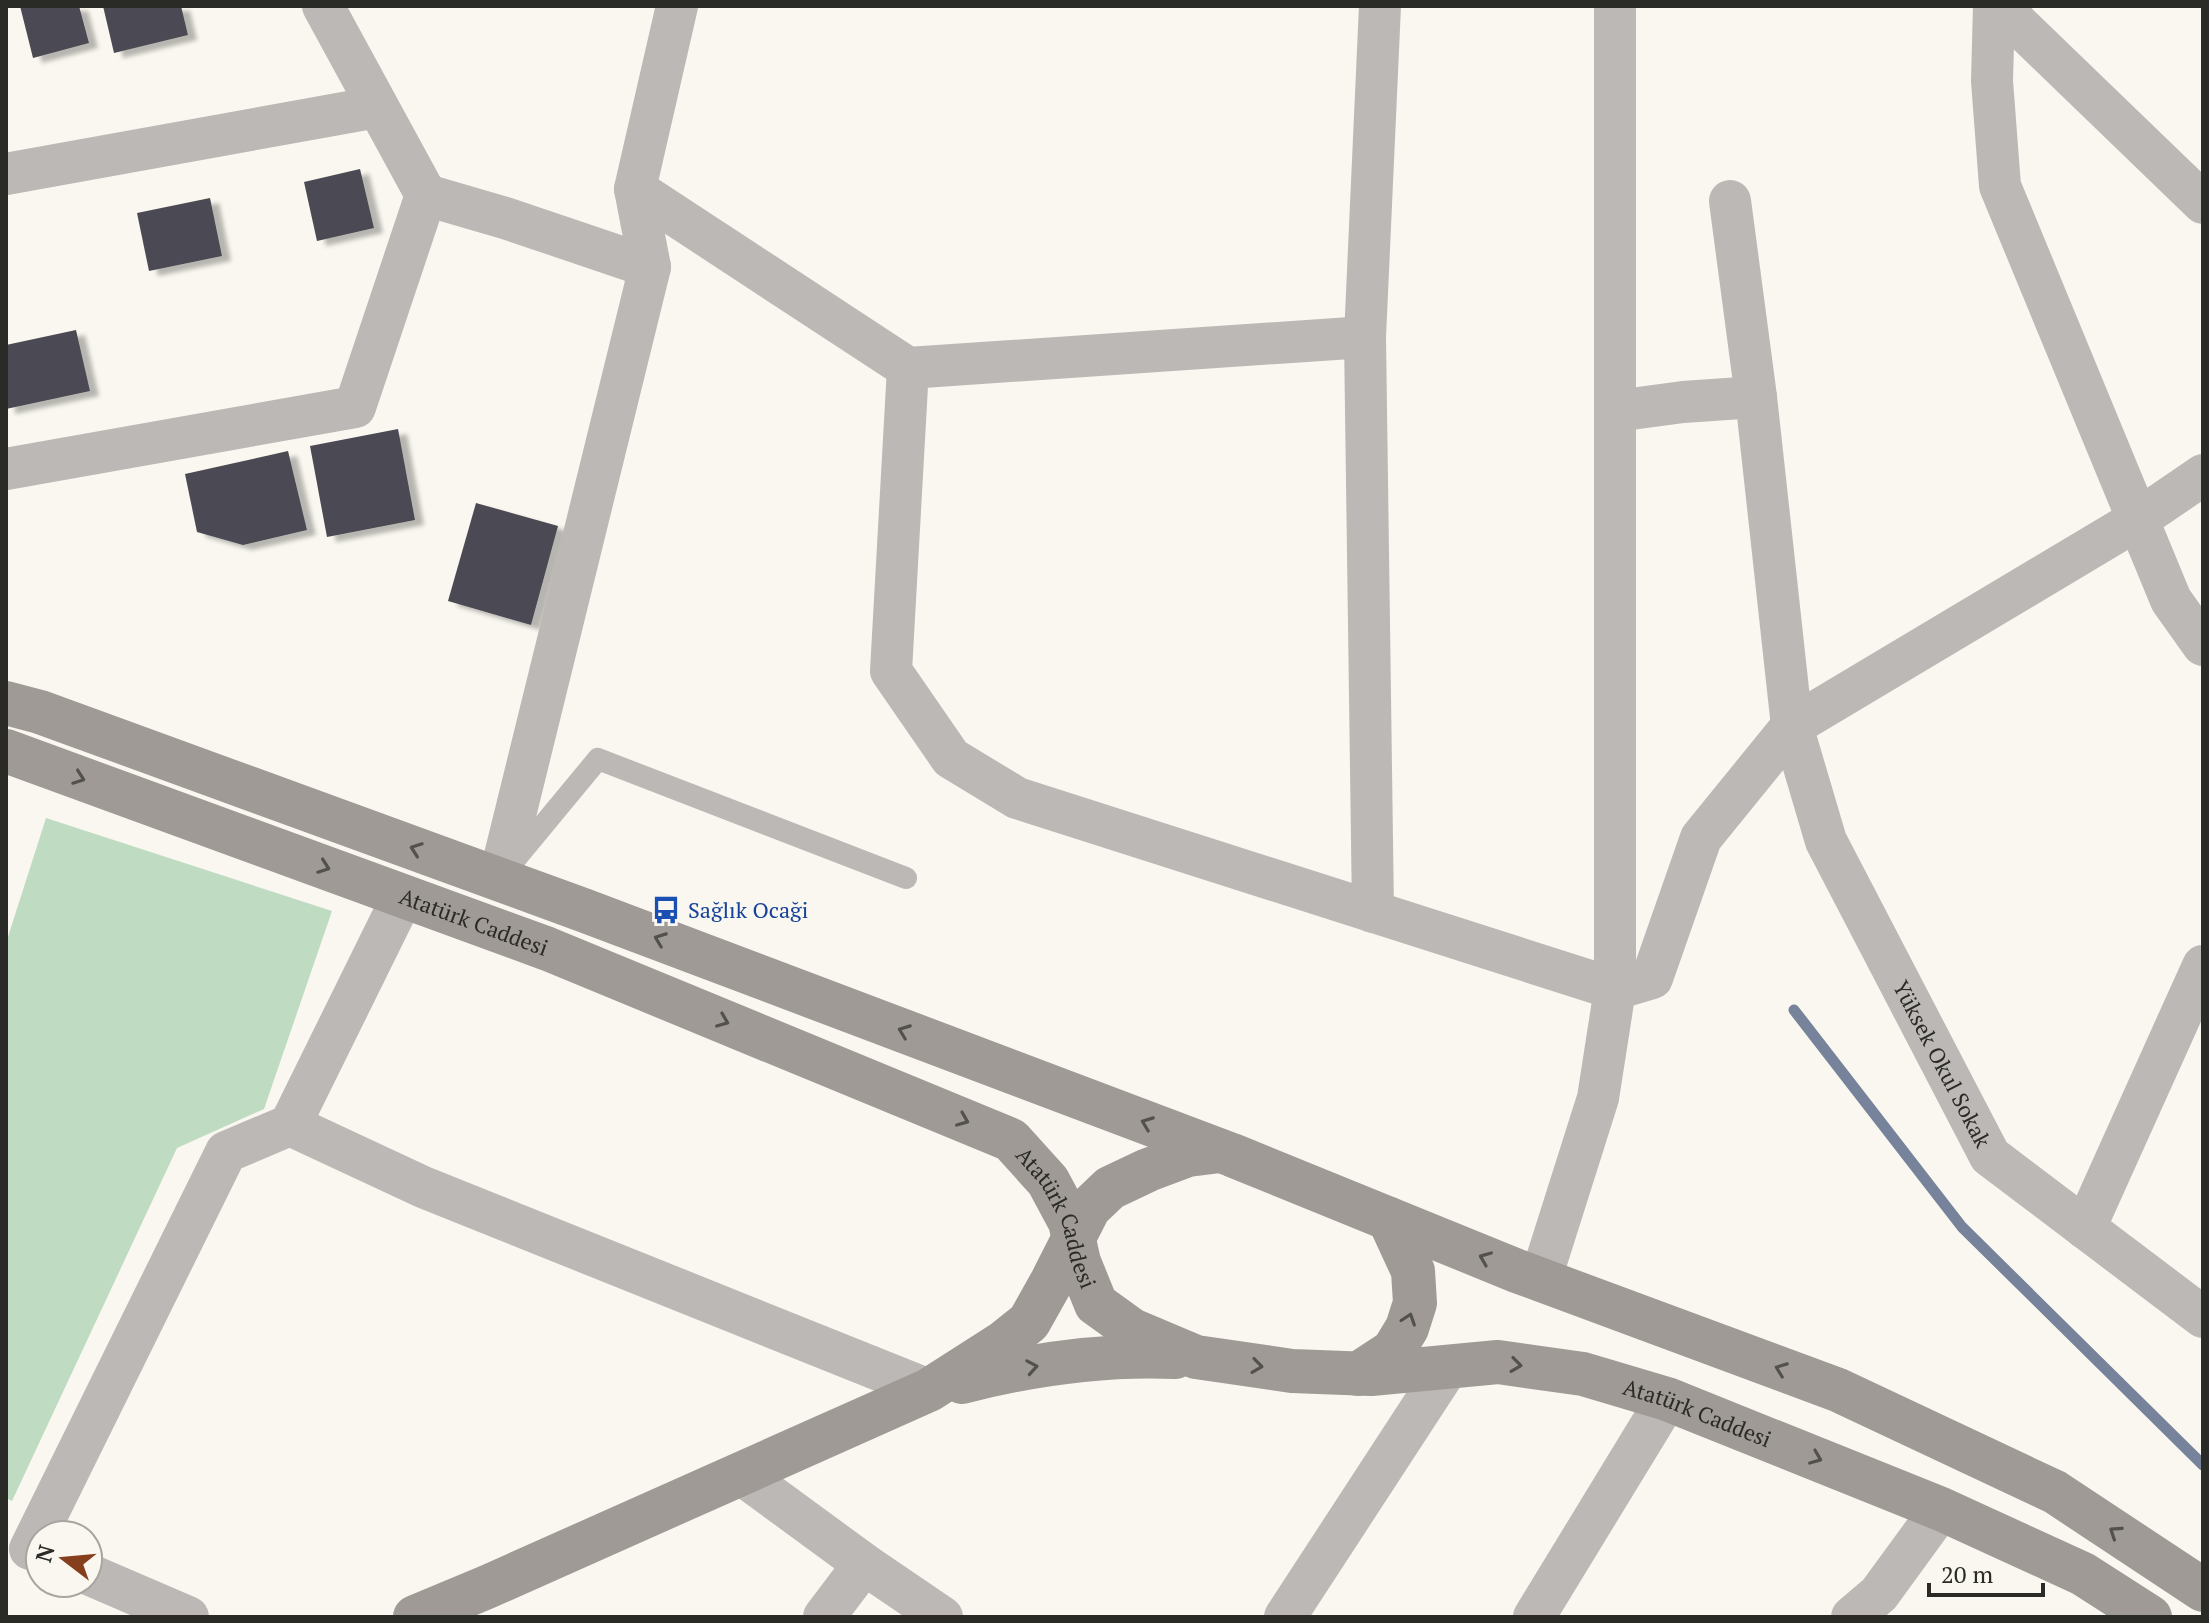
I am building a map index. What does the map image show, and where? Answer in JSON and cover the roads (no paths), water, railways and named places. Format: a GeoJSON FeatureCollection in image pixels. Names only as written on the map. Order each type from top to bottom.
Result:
{"type":"FeatureCollection","features":[{"type":"Feature","properties":{"kind":"main road"},"geometry":{"type":"LineString","coordinates":[[6,703],[40,712],[499,880],[1220,1151],[1517,1271],[1838,1390],[2055,1492],[2203,1590]]}},
{"type":"Feature","properties":{"kind":"main road","name":"Atatürk Caddesi"},"geometry":{"type":"LineString","coordinates":[[6,751],[548,949],[1011,1140],[1048,1181],[1070,1222],[1079,1262],[1096,1304],[1132,1330],[1196,1357],[1292,1371],[1358,1374],[1498,1362],[1583,1374],[1667,1399],[1941,1509],[2083,1574],[2144,1615]]}},
{"type":"Feature","properties":{"kind":"main road"},"geometry":{"type":"LineString","coordinates":[[415,1617],[929,1390],[1004,1342],[1029,1322],[1089,1208],[1110,1188],[1188,1155],[1220,1151]]}},
{"type":"Feature","properties":{"kind":"main road"},"geometry":{"type":"LineString","coordinates":[[1358,1374],[1393,1351],[1407,1328],[1415,1303],[1413,1271],[1389,1219]]}},
{"type":"Feature","properties":{"kind":"main road"},"geometry":{"type":"LineString","coordinates":[[929,1390],[1028,1367],[1075,1360],[1146,1355],[1196,1357]]}},
{"type":"Feature","properties":{"kind":"street"},"geometry":{"type":"LineString","coordinates":[[323,6],[426,195],[650,267]]}},
{"type":"Feature","properties":{"kind":"street"},"geometry":{"type":"LineString","coordinates":[[499,880],[650,267],[635,189],[677,6]]}},
{"type":"Feature","properties":{"kind":"street"},"geometry":{"type":"LineString","coordinates":[[1373,912],[1365,337],[1380,6]]}},
{"type":"Feature","properties":{"kind":"street"},"geometry":{"type":"LineString","coordinates":[[1541,1278],[1598,1098],[1615,989],[1615,6]]}},
{"type":"Feature","properties":{"kind":"street"},"geometry":{"type":"LineString","coordinates":[[1997,6],[2203,203]]}},
{"type":"Feature","properties":{"kind":"street"},"geometry":{"type":"LineString","coordinates":[[1997,6],[1992,81],[2000,186],[2171,600],[2203,645]]}},
{"type":"Feature","properties":{"kind":"street"},"geometry":{"type":"LineString","coordinates":[[6,174],[377,107]]}},
{"type":"Feature","properties":{"kind":"street"},"geometry":{"type":"LineString","coordinates":[[635,189],[908,368],[1365,337]]}},
{"type":"Feature","properties":{"kind":"street"},"geometry":{"type":"LineString","coordinates":[[6,469],[355,407],[426,195]]}},
{"type":"Feature","properties":{"kind":"street","name":"Yüksek Okul Sokak"},"geometry":{"type":"LineString","coordinates":[[1730,201],[1756,397],[1792,726],[1826,841],[1990,1156],[2203,1317]]}},
{"type":"Feature","properties":{"kind":"street"},"geometry":{"type":"LineString","coordinates":[[908,368],[891,671],[951,758],[1017,798],[1615,989],[1652,978],[1701,838],[1792,726],[2137,520],[2203,475]]}},
{"type":"Feature","properties":{"kind":"street"},"geometry":{"type":"LineString","coordinates":[[1616,411],[1756,397]]}},
{"type":"Feature","properties":{"kind":"street"},"geometry":{"type":"LineString","coordinates":[[39,1519],[226,1152],[290,1125],[403,896]]}},
{"type":"Feature","properties":{"kind":"street"},"geometry":{"type":"LineString","coordinates":[[2085,1228],[2203,966]]}},
{"type":"Feature","properties":{"kind":"street"},"geometry":{"type":"LineString","coordinates":[[290,1125],[423,1187],[929,1390]]}},
{"type":"Feature","properties":{"kind":"street"},"geometry":{"type":"LineString","coordinates":[[1285,1617],[1448,1367]]}},
{"type":"Feature","properties":{"kind":"street"},"geometry":{"type":"LineString","coordinates":[[1534,1617],[1667,1399]]}},
{"type":"Feature","properties":{"kind":"street"},"geometry":{"type":"LineString","coordinates":[[741,1474],[942,1617]]}},
{"type":"Feature","properties":{"kind":"street"},"geometry":{"type":"LineString","coordinates":[[1852,1617],[1879,1594],[1941,1509]]}},
{"type":"Feature","properties":{"kind":"street"},"geometry":{"type":"LineString","coordinates":[[824,1617],[864,1564]]}},
{"type":"Feature","properties":{"kind":"street"},"geometry":{"type":"LineString","coordinates":[[104,1581],[188,1617]]}},
{"type":"Feature","properties":{"kind":"lane"},"geometry":{"type":"LineString","coordinates":[[499,880],[598,759],[906,878]]}},
{"type":"Feature","properties":{"kind":"waterway"},"geometry":{"type":"LineString","coordinates":[[1794,1010],[1962,1227],[2203,1465]]}},
{"type":"Feature","properties":{"kind":"place","name":"Sağlık Ocaği"},"geometry":{"type":"Point","coordinates":[666,910]}}]}
